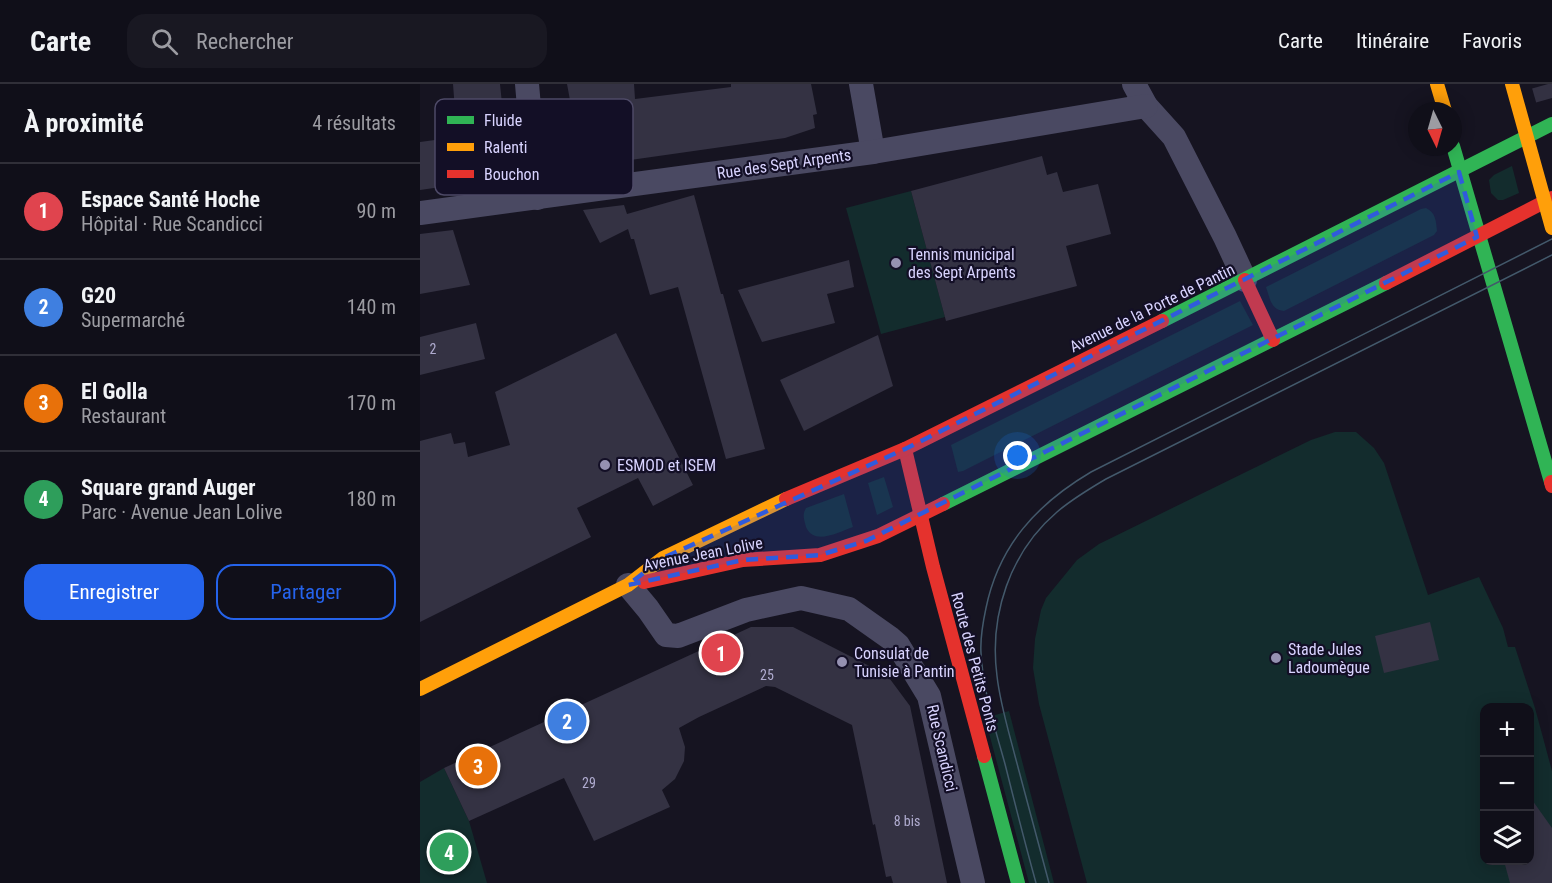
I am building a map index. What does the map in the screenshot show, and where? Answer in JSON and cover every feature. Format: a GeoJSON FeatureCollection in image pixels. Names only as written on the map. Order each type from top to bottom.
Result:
{"type":"FeatureCollection","features":[{"type":"Feature","properties":{"kind":"main road"},"geometry":{"type":"LineString","coordinates":[[1437,84],[1442,102]]}},
{"type":"Feature","properties":{"kind":"main road"},"geometry":{"type":"LineString","coordinates":[[1512,84],[1552,228]]}},
{"type":"Feature","properties":{"kind":"main road","name":"Avenue de la Porte de Pantin"},"geometry":{"type":"LineString","coordinates":[[858,470],[1245,280],[1552,124]]}},
{"type":"Feature","properties":{"kind":"main road"},"geometry":{"type":"LineString","coordinates":[[1455,156],[1477,237],[1509,333],[1540,451],[1552,483]]}},
{"type":"Feature","properties":{"kind":"main road"},"geometry":{"type":"LineString","coordinates":[[921,516],[1552,198]]}},
{"type":"Feature","properties":{"kind":"main road"},"geometry":{"type":"LineString","coordinates":[[1245,280],[1273,340]]}},
{"type":"Feature","properties":{"kind":"main road","name":"Route des Petits Ponts"},"geometry":{"type":"LineString","coordinates":[[905,448],[936,580],[1018,883]]}},
{"type":"Feature","properties":{"kind":"main road","name":"Avenue Jean Lolive"},"geometry":{"type":"LineString","coordinates":[[420,690],[628,585],[663,558],[782,500],[858,470]]}},
{"type":"Feature","properties":{"kind":"main road","name":"Avenue Jean Lolive"},"geometry":{"type":"LineString","coordinates":[[628,585],[743,560],[820,555],[866,541],[921,516]]}},
{"type":"Feature","properties":{"kind":"street"},"geometry":{"type":"LineString","coordinates":[[527,84],[528,99]]}},
{"type":"Feature","properties":{"kind":"street"},"geometry":{"type":"LineString","coordinates":[[861,84],[873,152]]}},
{"type":"Feature","properties":{"kind":"street"},"geometry":{"type":"LineString","coordinates":[[1134,84],[1146,106],[1174,137],[1245,280]]}},
{"type":"Feature","properties":{"kind":"street","name":"Rue des Sept Arpents"},"geometry":{"type":"LineString","coordinates":[[633,185],[873,152],[1146,106]]}},
{"type":"Feature","properties":{"kind":"street","name":"Rue des Sept Arpents"},"geometry":{"type":"LineString","coordinates":[[420,213],[559,195]]}},
{"type":"Feature","properties":{"kind":"street","name":"Rue Scandicci"},"geometry":{"type":"LineString","coordinates":[[628,585],[666,635],[678,636],[746,610],[801,598],[849,609],[890,638],[898,645],[929,696],[973,883]]}},
{"type":"Feature","properties":{"kind":"highlighted area"},"geometry":{"type":"Polygon","coordinates":[[[1459,172],[1477,237],[866,541],[820,555],[743,560],[628,585],[663,558],[905,449],[1459,172]]]}},
{"type":"Feature","properties":{"kind":"green space"},"geometry":{"type":"Polygon","coordinates":[[[1512,166],[1519,193],[1498,200],[1491,193],[1489,180],[1512,166]]]}},
{"type":"Feature","properties":{"kind":"green space","name":"Tennis municipal des Sept Arpents"},"geometry":{"type":"Polygon","coordinates":[[[911,191],[945,317],[881,334],[846,208],[911,191]]]}},
{"type":"Feature","properties":{"kind":"green space"},"geometry":{"type":"Polygon","coordinates":[[[1426,208],[1435,218],[1437,231],[1434,235],[1284,311],[1276,309],[1272,303],[1266,287],[1426,208]]]}},
{"type":"Feature","properties":{"kind":"green space"},"geometry":{"type":"Polygon","coordinates":[[[1240,301],[1253,325],[958,472],[951,445],[1240,301]]]}},
{"type":"Feature","properties":{"kind":"green space","name":"Stade Jules Ladoumègue"},"geometry":{"type":"Polygon","coordinates":[[[1335,432],[1356,432],[1374,448],[1384,463],[1428,595],[1479,577],[1503,628],[1508,647],[1515,647],[1533,703],[1480,703],[1480,865],[1534,865],[1534,705],[1552,771],[1552,883],[1087,883],[1039,704],[1033,668],[1035,639],[1046,598],[1077,560],[1099,544],[1311,440],[1335,432]]]}},
{"type":"Feature","properties":{"kind":"green space"},"geometry":{"type":"Polygon","coordinates":[[[884,477],[893,507],[877,515],[868,483],[884,477]]]}},
{"type":"Feature","properties":{"kind":"green space"},"geometry":{"type":"Polygon","coordinates":[[[844,494],[853,527],[821,537],[810,533],[804,519],[806,508],[844,494]]]}},
{"type":"Feature","properties":{"kind":"green space"},"geometry":{"type":"Polygon","coordinates":[[[1009,711],[1054,883],[1029,883],[985,718],[1009,711]]]}},
{"type":"Feature","properties":{"kind":"green space"},"geometry":{"type":"Polygon","coordinates":[[[444,768],[469,821],[487,883],[420,883],[420,782],[444,768]]]}},
{"type":"Feature","properties":{"kind":"building"},"geometry":{"type":"Polygon","coordinates":[[[453,84],[500,84],[502,99],[454,99],[453,84]]]}},
{"type":"Feature","properties":{"kind":"building"},"geometry":{"type":"Polygon","coordinates":[[[567,84],[634,84],[635,99],[731,87],[731,84],[811,84],[817,114],[813,115],[815,128],[785,138],[633,160],[633,99],[570,99],[567,84]]]}},
{"type":"Feature","properties":{"kind":"building"},"geometry":{"type":"Polygon","coordinates":[[[435,140],[435,188],[420,190],[420,142],[435,140]]]}},
{"type":"Feature","properties":{"kind":"building"},"geometry":{"type":"Polygon","coordinates":[[[1042,156],[1047,175],[1057,172],[1063,192],[1098,184],[1111,234],[1066,246],[1077,286],[946,321],[911,191],[1042,156]]]}},
{"type":"Feature","properties":{"kind":"building"},"geometry":{"type":"Polygon","coordinates":[[[694,195],[765,449],[726,459],[678,287],[650,295],[634,239],[631,239],[628,229],[600,243],[583,210],[624,205],[627,214],[694,195]]]}},
{"type":"Feature","properties":{"kind":"building"},"geometry":{"type":"Polygon","coordinates":[[[453,230],[470,285],[420,294],[420,234],[453,230]]]}},
{"type":"Feature","properties":{"kind":"building"},"geometry":{"type":"Polygon","coordinates":[[[849,260],[854,287],[827,294],[835,323],[762,342],[738,290],[849,260]]]}},
{"type":"Feature","properties":{"kind":"building"},"geometry":{"type":"Polygon","coordinates":[[[476,323],[485,359],[420,375],[420,337],[476,323]]]}},
{"type":"Feature","properties":{"kind":"building"},"geometry":{"type":"Polygon","coordinates":[[[616,333],[693,485],[653,506],[638,478],[577,508],[591,537],[420,622],[420,441],[451,433],[454,444],[465,442],[468,457],[510,445],[495,392],[616,333]]]}},
{"type":"Feature","properties":{"kind":"building"},"geometry":{"type":"Polygon","coordinates":[[[878,335],[893,386],[804,431],[780,380],[878,335]]]}},
{"type":"Feature","properties":{"kind":"building"},"geometry":{"type":"Polygon","coordinates":[[[1430,622],[1439,660],[1384,673],[1375,636],[1430,622]]]}},
{"type":"Feature","properties":{"kind":"building"},"geometry":{"type":"Polygon","coordinates":[[[751,627],[793,627],[887,675],[910,706],[947,883],[893,883],[891,876],[886,877],[852,725],[775,687],[766,686],[679,728],[685,747],[684,761],[675,779],[662,790],[670,807],[594,841],[564,778],[469,821],[444,768],[751,627]]]}},
{"type":"Feature","properties":{"kind":"building"},"geometry":{"type":"Polygon","coordinates":[[[1534,803],[1552,828],[1552,883],[1510,883],[1505,865],[1534,865],[1534,803]]]}},
{"type":"Feature","properties":{"kind":"tunnel"},"geometry":{"type":"LineString","coordinates":[[1548,84],[1552,98]]}},
{"type":"Feature","properties":{"kind":"tram line"},"geometry":{"type":"LineString","coordinates":[[1036,883],[990,709],[981,653],[983,624],[992,585],[1000,565],[1023,528],[1037,512],[1091,472],[1552,239]]}},
{"type":"Feature","properties":{"kind":"tram line"},"geometry":{"type":"LineString","coordinates":[[1049,883],[1002,706],[995,653],[996,630],[1006,586],[1015,565],[1041,528],[1057,512],[1106,479],[1552,255]]}},
{"type":"Feature","properties":{"kind":"traffic: fast"},"geometry":{"type":"LineString","coordinates":[[1162,321],[1552,124]]}},
{"type":"Feature","properties":{"kind":"traffic: fast"},"geometry":{"type":"LineString","coordinates":[[1456,156],[1551,482]]}},
{"type":"Feature","properties":{"kind":"traffic: fast"},"geometry":{"type":"LineString","coordinates":[[943,504],[1386,283]]}},
{"type":"Feature","properties":{"kind":"traffic: fast"},"geometry":{"type":"LineString","coordinates":[[984,756],[1018,883]]}},
{"type":"Feature","properties":{"kind":"traffic: slow"},"geometry":{"type":"LineString","coordinates":[[1437,84],[1442,102]]}},
{"type":"Feature","properties":{"kind":"traffic: slow"},"geometry":{"type":"LineString","coordinates":[[1512,84],[1552,228]]}},
{"type":"Feature","properties":{"kind":"traffic: slow"},"geometry":{"type":"LineString","coordinates":[[420,689],[628,585],[663,558],[786,499]]}},
{"type":"Feature","properties":{"kind":"traffic: jam"},"geometry":{"type":"LineString","coordinates":[[1386,283],[1552,198]]}},
{"type":"Feature","properties":{"kind":"traffic: jam"},"geometry":{"type":"LineString","coordinates":[[1245,280],[1273,340]]}},
{"type":"Feature","properties":{"kind":"traffic: jam"},"geometry":{"type":"LineString","coordinates":[[786,499],[905,449],[1162,321]]}},
{"type":"Feature","properties":{"kind":"traffic: jam"},"geometry":{"type":"LineString","coordinates":[[905,449],[933,567],[984,756]]}},
{"type":"Feature","properties":{"kind":"traffic: jam"},"geometry":{"type":"LineString","coordinates":[[1551,482],[1552,486]]}},
{"type":"Feature","properties":{"kind":"traffic: jam"},"geometry":{"type":"LineString","coordinates":[[644,582],[743,560],[820,555],[878,536],[943,504]]}},
{"type":"Feature","properties":{"kind":"place","name":"Tennis municipal des Sept Arpents"},"geometry":{"type":"Point","coordinates":[896,263]}},
{"type":"Feature","properties":{"kind":"place","name":"ESMOD et ISEM"},"geometry":{"type":"Point","coordinates":[605,465]}},
{"type":"Feature","properties":{"kind":"place","name":"Espace Santé Hoche"},"geometry":{"type":"Point","coordinates":[721,653]}},
{"type":"Feature","properties":{"kind":"place","name":"Stade Jules Ladoumègue"},"geometry":{"type":"Point","coordinates":[1276,658]}},
{"type":"Feature","properties":{"kind":"place","name":"Consulat de Tunisie à Pantin"},"geometry":{"type":"Point","coordinates":[842,662]}},
{"type":"Feature","properties":{"kind":"place","name":"G20"},"geometry":{"type":"Point","coordinates":[567,721]}},
{"type":"Feature","properties":{"kind":"place","name":"El Golla"},"geometry":{"type":"Point","coordinates":[478,766]}},
{"type":"Feature","properties":{"kind":"place","name":"Square grand Auger"},"geometry":{"type":"Point","coordinates":[449,852]}}]}
